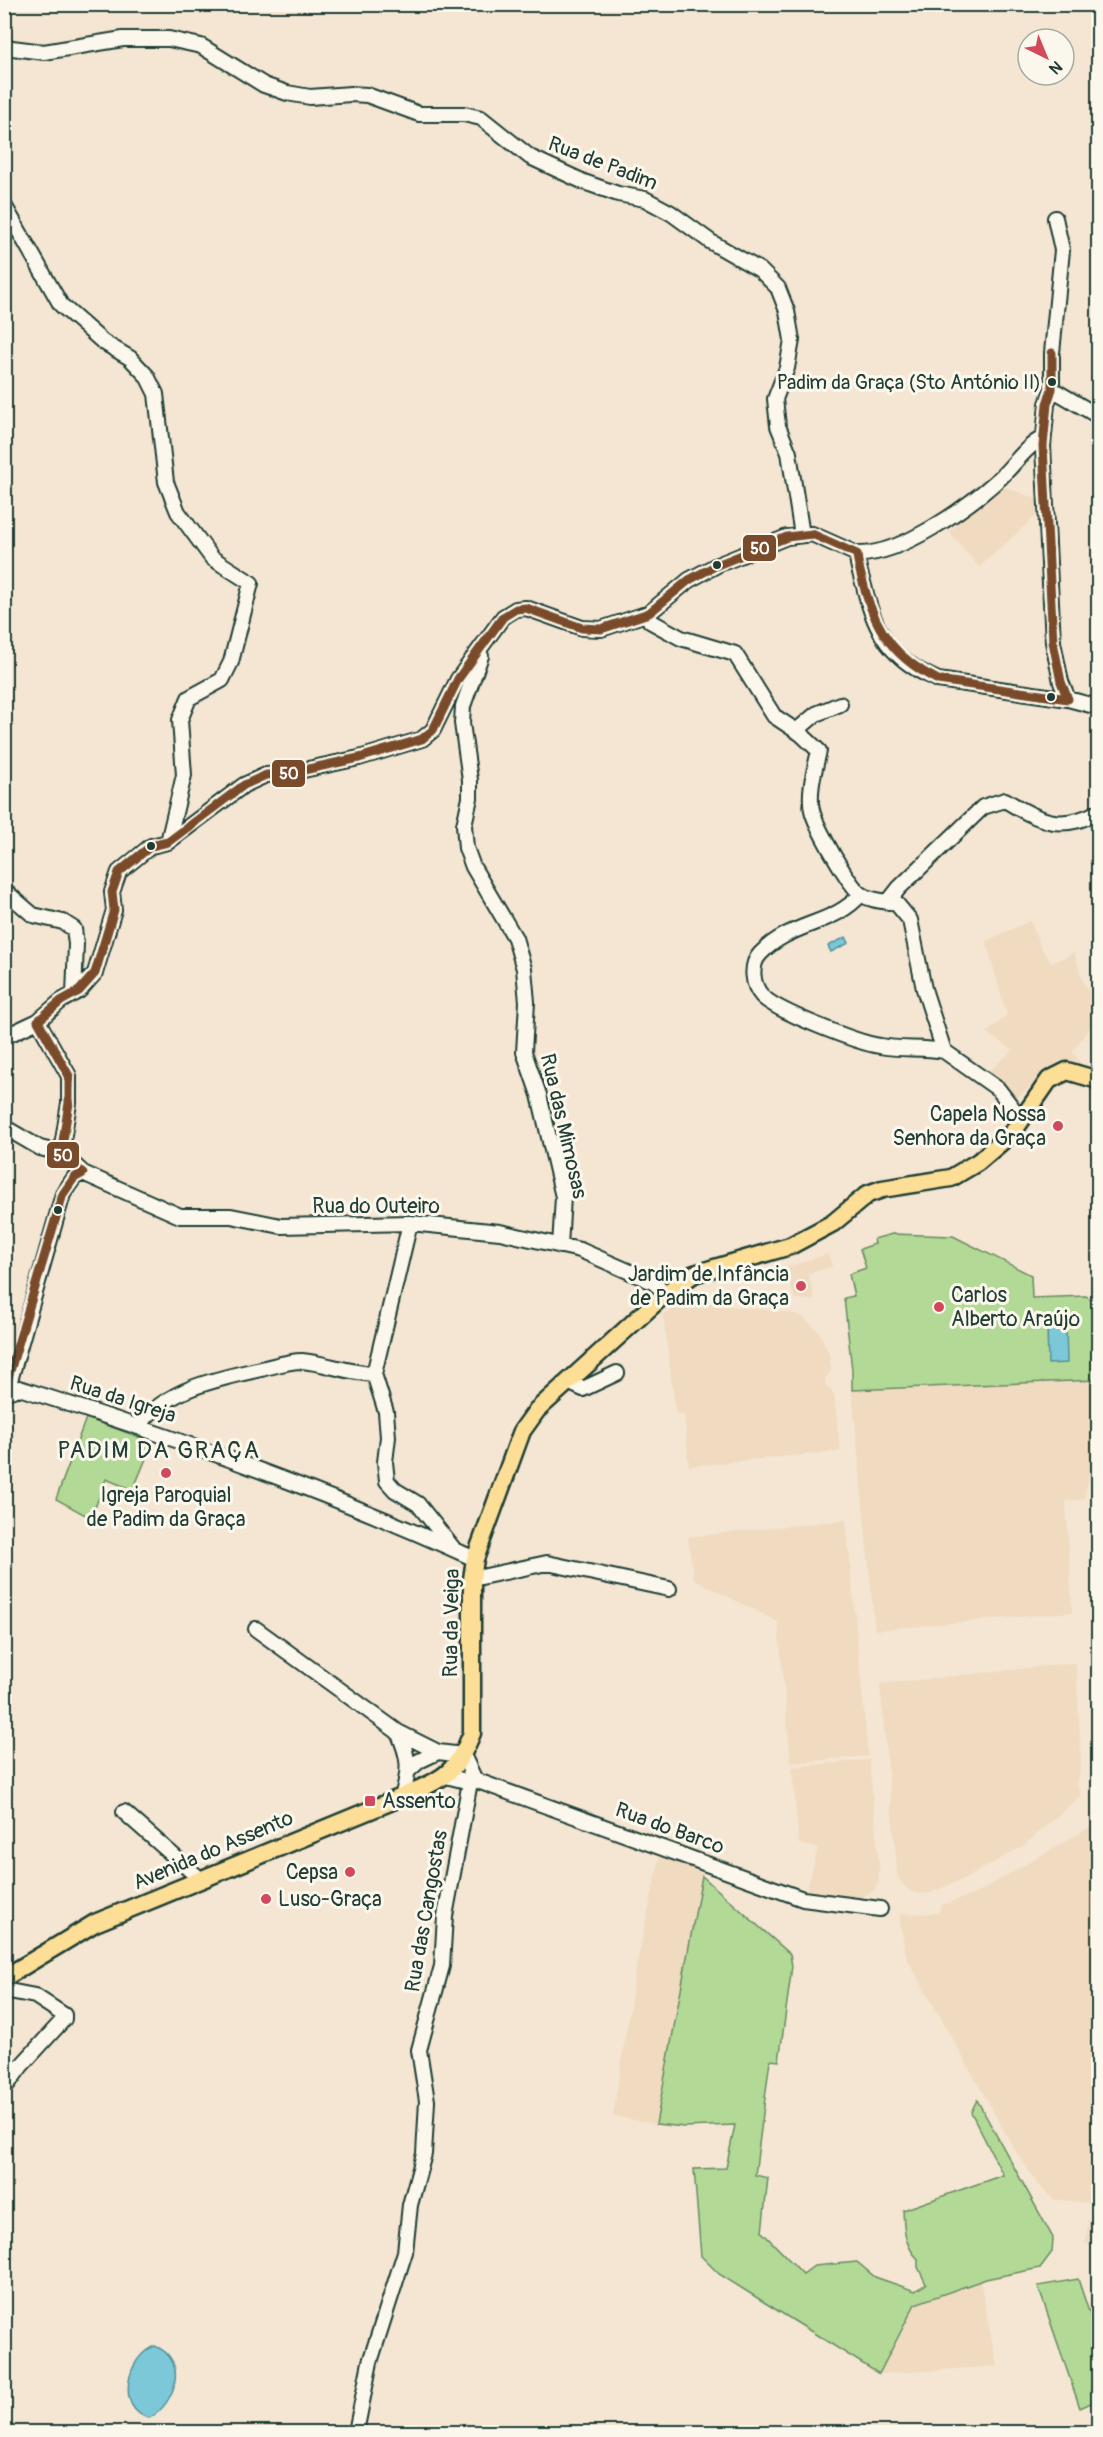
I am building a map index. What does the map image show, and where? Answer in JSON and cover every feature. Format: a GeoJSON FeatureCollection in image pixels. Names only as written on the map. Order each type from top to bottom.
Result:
{"type":"FeatureCollection","features":[{"type":"Feature","properties":{"kind":"main road","name":"Rua da Veiga"},"geometry":{"type":"LineString","coordinates":[[446,1776],[463,1755],[472,1733],[472,1579],[475,1559],[522,1431],[537,1410],[666,1293],[694,1274],[790,1246],[833,1223],[868,1194],[882,1189],[951,1178],[997,1148],[1022,1120],[1049,1080],[1067,1071],[1096,1075]]}},
{"type":"Feature","properties":{"kind":"main road","name":"Avenida do Assento"},"geometry":{"type":"LineString","coordinates":[[4,1978],[95,1923],[402,1797],[446,1776]]}},
{"type":"Feature","properties":{"kind":"street","name":"Rua de Padim"},"geometry":{"type":"LineString","coordinates":[[4,47],[44,52],[123,39],[169,39],[201,46],[264,85],[287,93],[310,97],[367,95],[419,114],[464,114],[481,118],[530,157],[584,182],[618,194],[645,199],[671,213],[711,242],[760,270],[778,288],[787,311],[792,340],[787,368],[775,399],[778,426],[789,453],[802,535]]}},
{"type":"Feature","properties":{"kind":"street"},"geometry":{"type":"LineString","coordinates":[[4,205],[62,304],[104,342],[130,358],[147,376],[156,394],[166,482],[178,512],[212,558],[251,583],[231,662],[222,681],[189,698],[180,720],[183,775],[168,842]]}},
{"type":"Feature","properties":{"kind":"street"},"geometry":{"type":"LineString","coordinates":[[1055,218],[1062,250],[1052,353],[1052,389],[1047,404],[1043,438],[1053,642],[1061,682],[1068,699]]}},
{"type":"Feature","properties":{"kind":"street"},"geometry":{"type":"LineString","coordinates":[[1052,389],[1098,416]]}},
{"type":"Feature","properties":{"kind":"street"},"geometry":{"type":"LineString","coordinates":[[4,1037],[38,1021],[74,994],[95,973],[114,910],[112,892],[119,872],[151,846],[168,842],[244,785],[266,775],[285,774],[359,758],[422,739],[433,730],[458,679],[503,617],[516,609],[526,608],[582,628],[601,629],[649,613],[689,580],[717,565],[788,537],[812,534],[856,554],[872,555],[932,528],[964,509],[1000,478],[1034,442],[1043,438]]}},
{"type":"Feature","properties":{"kind":"street"},"geometry":{"type":"LineString","coordinates":[[856,554],[870,613],[880,633],[893,652],[919,671],[949,682],[1068,699],[1098,707]]}},
{"type":"Feature","properties":{"kind":"street"},"geometry":{"type":"LineString","coordinates":[[649,613],[650,621],[681,638],[735,654],[774,716],[819,751],[812,789],[812,810],[837,861],[854,887],[870,899],[896,903],[910,920],[924,988],[944,1051]]}},
{"type":"Feature","properties":{"kind":"street","name":"Rua das Mimosas"},"geometry":{"type":"LineString","coordinates":[[487,640],[463,706],[462,723],[470,780],[470,798],[464,825],[466,848],[473,867],[515,938],[524,969],[527,1002],[524,1052],[539,1095],[563,1197],[560,1246]]}},
{"type":"Feature","properties":{"kind":"street"},"geometry":{"type":"LineString","coordinates":[[796,731],[816,714],[840,704]]}},
{"type":"Feature","properties":{"kind":"street"},"geometry":{"type":"LineString","coordinates":[[888,902],[954,833],[983,807],[994,802],[1005,800],[1036,819],[1057,823],[1077,822],[1098,812]]}},
{"type":"Feature","properties":{"kind":"street"},"geometry":{"type":"LineString","coordinates":[[4,890],[33,915],[63,922],[74,929],[76,944],[74,994]]}},
{"type":"Feature","properties":{"kind":"street"},"geometry":{"type":"LineString","coordinates":[[861,894],[840,912],[781,935],[758,956],[753,968],[755,981],[762,996],[778,1006],[854,1040],[881,1047],[921,1047],[944,1051],[998,1089],[1022,1120]]}},
{"type":"Feature","properties":{"kind":"street"},"geometry":{"type":"LineString","coordinates":[[4,1127],[40,1148],[61,1153],[69,1103],[69,1076],[38,1021]]}},
{"type":"Feature","properties":{"kind":"street","name":"Rua do Outeiro"},"geometry":{"type":"LineString","coordinates":[[61,1153],[83,1173],[180,1216],[231,1216],[281,1226],[410,1223],[500,1232],[579,1250],[653,1282],[666,1293]]}},
{"type":"Feature","properties":{"kind":"street","name":"Rua da Igreja"},"geometry":{"type":"LineString","coordinates":[[6,1392],[63,1194],[74,1178],[83,1173]]}},
{"type":"Feature","properties":{"kind":"street"},"geometry":{"type":"LineString","coordinates":[[410,1223],[374,1374],[386,1412],[387,1480],[394,1490],[418,1504],[454,1550]]}},
{"type":"Feature","properties":{"kind":"street"},"geometry":{"type":"LineString","coordinates":[[139,1425],[154,1409],[196,1386],[282,1364],[302,1361],[344,1372],[374,1374]]}},
{"type":"Feature","properties":{"kind":"street"},"geometry":{"type":"LineString","coordinates":[[568,1382],[583,1389],[617,1373]]}},
{"type":"Feature","properties":{"kind":"street","name":"Rua da Igreja"},"geometry":{"type":"LineString","coordinates":[[6,1392],[19,1388],[139,1425],[363,1508],[475,1559]]}},
{"type":"Feature","properties":{"kind":"street"},"geometry":{"type":"LineString","coordinates":[[472,1579],[547,1563],[669,1589]]}},
{"type":"Feature","properties":{"kind":"street"},"geometry":{"type":"LineString","coordinates":[[256,1629],[398,1732],[438,1752],[463,1755],[472,1781]]}},
{"type":"Feature","properties":{"kind":"street"},"geometry":{"type":"LineString","coordinates":[[398,1732],[406,1751],[409,1770],[402,1797]]}},
{"type":"Feature","properties":{"kind":"street"},"geometry":{"type":"LineString","coordinates":[[409,1770],[419,1761],[438,1752]]}},
{"type":"Feature","properties":{"kind":"street","name":"Rua do Barco"},"geometry":{"type":"LineString","coordinates":[[446,1776],[472,1781],[802,1899],[853,1907],[879,1904]]}},
{"type":"Feature","properties":{"kind":"street","name":"Rua das Cangostas"},"geometry":{"type":"LineString","coordinates":[[356,2433],[370,2362],[405,2252],[410,2205],[424,2154],[427,2101],[419,2050],[442,1966],[445,1916],[472,1781]]}},
{"type":"Feature","properties":{"kind":"street"},"geometry":{"type":"LineString","coordinates":[[124,1812],[200,1879]]}},
{"type":"Feature","properties":{"kind":"street"},"geometry":{"type":"LineString","coordinates":[[4,1990],[35,1996],[64,2015],[64,2019],[21,2066],[4,2090]]}},
{"type":"Feature","properties":{"kind":"shaded area"},"geometry":{"type":"Polygon","coordinates":[[[1001,486],[1037,499],[1037,515],[979,567],[949,532],[957,525],[953,521],[1001,486]]]}},
{"type":"Feature","properties":{"kind":"shaded area"},"geometry":{"type":"Polygon","coordinates":[[[1030,921],[1042,950],[1052,963],[1074,953],[1084,984],[1098,1001],[1098,1016],[1072,1052],[1084,1068],[1035,1082],[1014,1100],[987,1073],[1013,1050],[987,1033],[1007,1015],[986,941],[1030,921]]]}},
{"type":"Feature","properties":{"kind":"shaded area","name":"Jardim de Infância de Padim da Graça"},"geometry":{"type":"Polygon","coordinates":[[[828,1254],[832,1266],[808,1274],[815,1300],[795,1299],[785,1268],[828,1254]]]}},
{"type":"Feature","properties":{"kind":"shaded area"},"geometry":{"type":"Polygon","coordinates":[[[705,1303],[791,1313],[803,1317],[819,1332],[829,1354],[831,1370],[825,1379],[826,1386],[834,1394],[840,1451],[689,1466],[684,1414],[676,1414],[663,1314],[680,1305],[705,1303]]]}},
{"type":"Feature","properties":{"kind":"shaded area"},"geometry":{"type":"Polygon","coordinates":[[[1094,1380],[1098,1431],[1084,1499],[1066,1501],[1072,1612],[875,1630],[852,1390],[1094,1380]]]}},
{"type":"Feature","properties":{"kind":"shaded area"},"geometry":{"type":"Polygon","coordinates":[[[846,1520],[868,1756],[791,1763],[778,1622],[694,1579],[688,1537],[846,1520]]]}},
{"type":"Feature","properties":{"kind":"shaded area"},"geometry":{"type":"Polygon","coordinates":[[[1076,1663],[1081,1762],[1077,1786],[1081,1795],[1023,1846],[966,1878],[927,1894],[914,1893],[905,1887],[898,1877],[880,1684],[1076,1663]]]}},
{"type":"Feature","properties":{"kind":"shaded area"},"geometry":{"type":"Polygon","coordinates":[[[869,1760],[879,1865],[878,1883],[873,1891],[855,1900],[806,1893],[818,1848],[799,1844],[792,1767],[869,1760]]]}},
{"type":"Feature","properties":{"kind":"shaded area"},"geometry":{"type":"Polygon","coordinates":[[[1092,1826],[1098,1827],[1098,2204],[1053,2199],[1037,2183],[1014,2148],[907,1958],[900,1924],[900,1914],[938,1913],[942,1905],[975,1894],[1092,1826]]]}},
{"type":"Feature","properties":{"kind":"shaded area"},"geometry":{"type":"Polygon","coordinates":[[[661,1851],[692,1862],[702,1876],[656,2124],[613,2116],[636,1968],[661,1851]]]}},
{"type":"Feature","properties":{"kind":"shaded area"},"geometry":{"type":"Polygon","coordinates":[[[1098,2204],[1098,2245],[1085,2244],[1090,2212],[1097,2213],[1098,2204]]]}},
{"type":"Feature","properties":{"kind":"shaded area"},"geometry":{"type":"Polygon","coordinates":[[[980,2281],[997,2366],[879,2374],[915,2304],[980,2281]]]}},
{"type":"Feature","properties":{"kind":"green space","name":"Carlos Alberto Araújo"},"geometry":{"type":"Polygon","coordinates":[[[892,1234],[953,1236],[1031,1275],[1032,1298],[1086,1296],[1098,1304],[1098,1380],[852,1390],[844,1298],[854,1296],[849,1274],[866,1268],[860,1249],[875,1244],[874,1239],[892,1234]]]}},
{"type":"Feature","properties":{"kind":"green space"},"geometry":{"type":"Polygon","coordinates":[[[86,1418],[153,1442],[133,1490],[106,1479],[93,1513],[87,1516],[56,1499],[86,1418]]]}},
{"type":"Feature","properties":{"kind":"green space"},"geometry":{"type":"Polygon","coordinates":[[[702,1876],[790,1954],[792,1966],[779,2061],[770,2060],[755,2175],[768,2178],[762,2232],[803,2274],[814,2266],[857,2262],[875,2277],[915,2291],[926,2284],[918,2267],[918,2259],[907,2242],[903,2210],[1003,2175],[971,2112],[977,2100],[1053,2238],[1052,2252],[1040,2268],[986,2279],[915,2304],[879,2374],[719,2274],[701,2256],[694,2169],[726,2168],[735,2125],[684,2127],[656,2124],[702,1876]]]}},
{"type":"Feature","properties":{"kind":"green space"},"geometry":{"type":"Polygon","coordinates":[[[1078,2279],[1098,2339],[1098,2400],[1080,2408],[1038,2286],[1078,2279]]]}},
{"type":"Feature","properties":{"kind":"water"},"geometry":{"type":"Polygon","coordinates":[[[846,937],[849,943],[831,952],[828,946],[846,937]]]}},
{"type":"Feature","properties":{"kind":"water"},"geometry":{"type":"Polygon","coordinates":[[[1047,1326],[1066,1326],[1067,1363],[1048,1364],[1047,1326]]]}},
{"type":"Feature","properties":{"kind":"water"},"geometry":{"type":"Polygon","coordinates":[[[155,2346],[166,2353],[172,2361],[175,2382],[166,2403],[149,2418],[138,2413],[132,2405],[129,2382],[137,2360],[145,2351],[155,2346]]]}},
{"type":"Feature","properties":{"kind":"transit line","name":"50"},"geometry":{"type":"LineString","coordinates":[[4,1391],[63,1194],[74,1178],[83,1173],[61,1153],[69,1103],[69,1076],[38,1021],[61,1001],[79,991],[95,973],[114,910],[112,892],[119,872],[151,846],[168,842],[244,785],[266,775],[285,774],[359,758],[422,739],[433,730],[458,679],[503,617],[516,609],[526,608],[582,628],[601,629],[649,613],[689,580],[717,565],[787,537],[812,534],[857,554],[870,606],[883,633],[900,654],[924,672],[938,680],[1068,699],[1061,682],[1053,642],[1043,446],[1047,404],[1052,389],[1052,353]]}},
{"type":"Feature","properties":{"kind":"place","name":"Padim da Graça (Sto António II)"},"geometry":{"type":"Point","coordinates":[1052,382]}},
{"type":"Feature","properties":{"kind":"place","name":"Capela Nossa Senhora da Graça"},"geometry":{"type":"Point","coordinates":[1058,1126]}},
{"type":"Feature","properties":{"kind":"place","name":"Jardim de Infância de Padim da Graça"},"geometry":{"type":"Point","coordinates":[801,1286]}},
{"type":"Feature","properties":{"kind":"place","name":"Carlos Alberto Araújo"},"geometry":{"type":"Point","coordinates":[939,1307]}},
{"type":"Feature","properties":{"kind":"place","name":"Igreja Paroquial de Padim da Graça"},"geometry":{"type":"Point","coordinates":[166,1473]}},
{"type":"Feature","properties":{"kind":"place","name":"Assento"},"geometry":{"type":"Point","coordinates":[370,1801]}},
{"type":"Feature","properties":{"kind":"place","name":"Cepsa"},"geometry":{"type":"Point","coordinates":[350,1872]}},
{"type":"Feature","properties":{"kind":"place","name":"Luso-Graça"},"geometry":{"type":"Point","coordinates":[266,1899]}},
{"type":"Feature","properties":{"kind":"district","name":"PADIM DA GRAÇA"},"geometry":{"type":"Point","coordinates":[159,1450]}}]}
